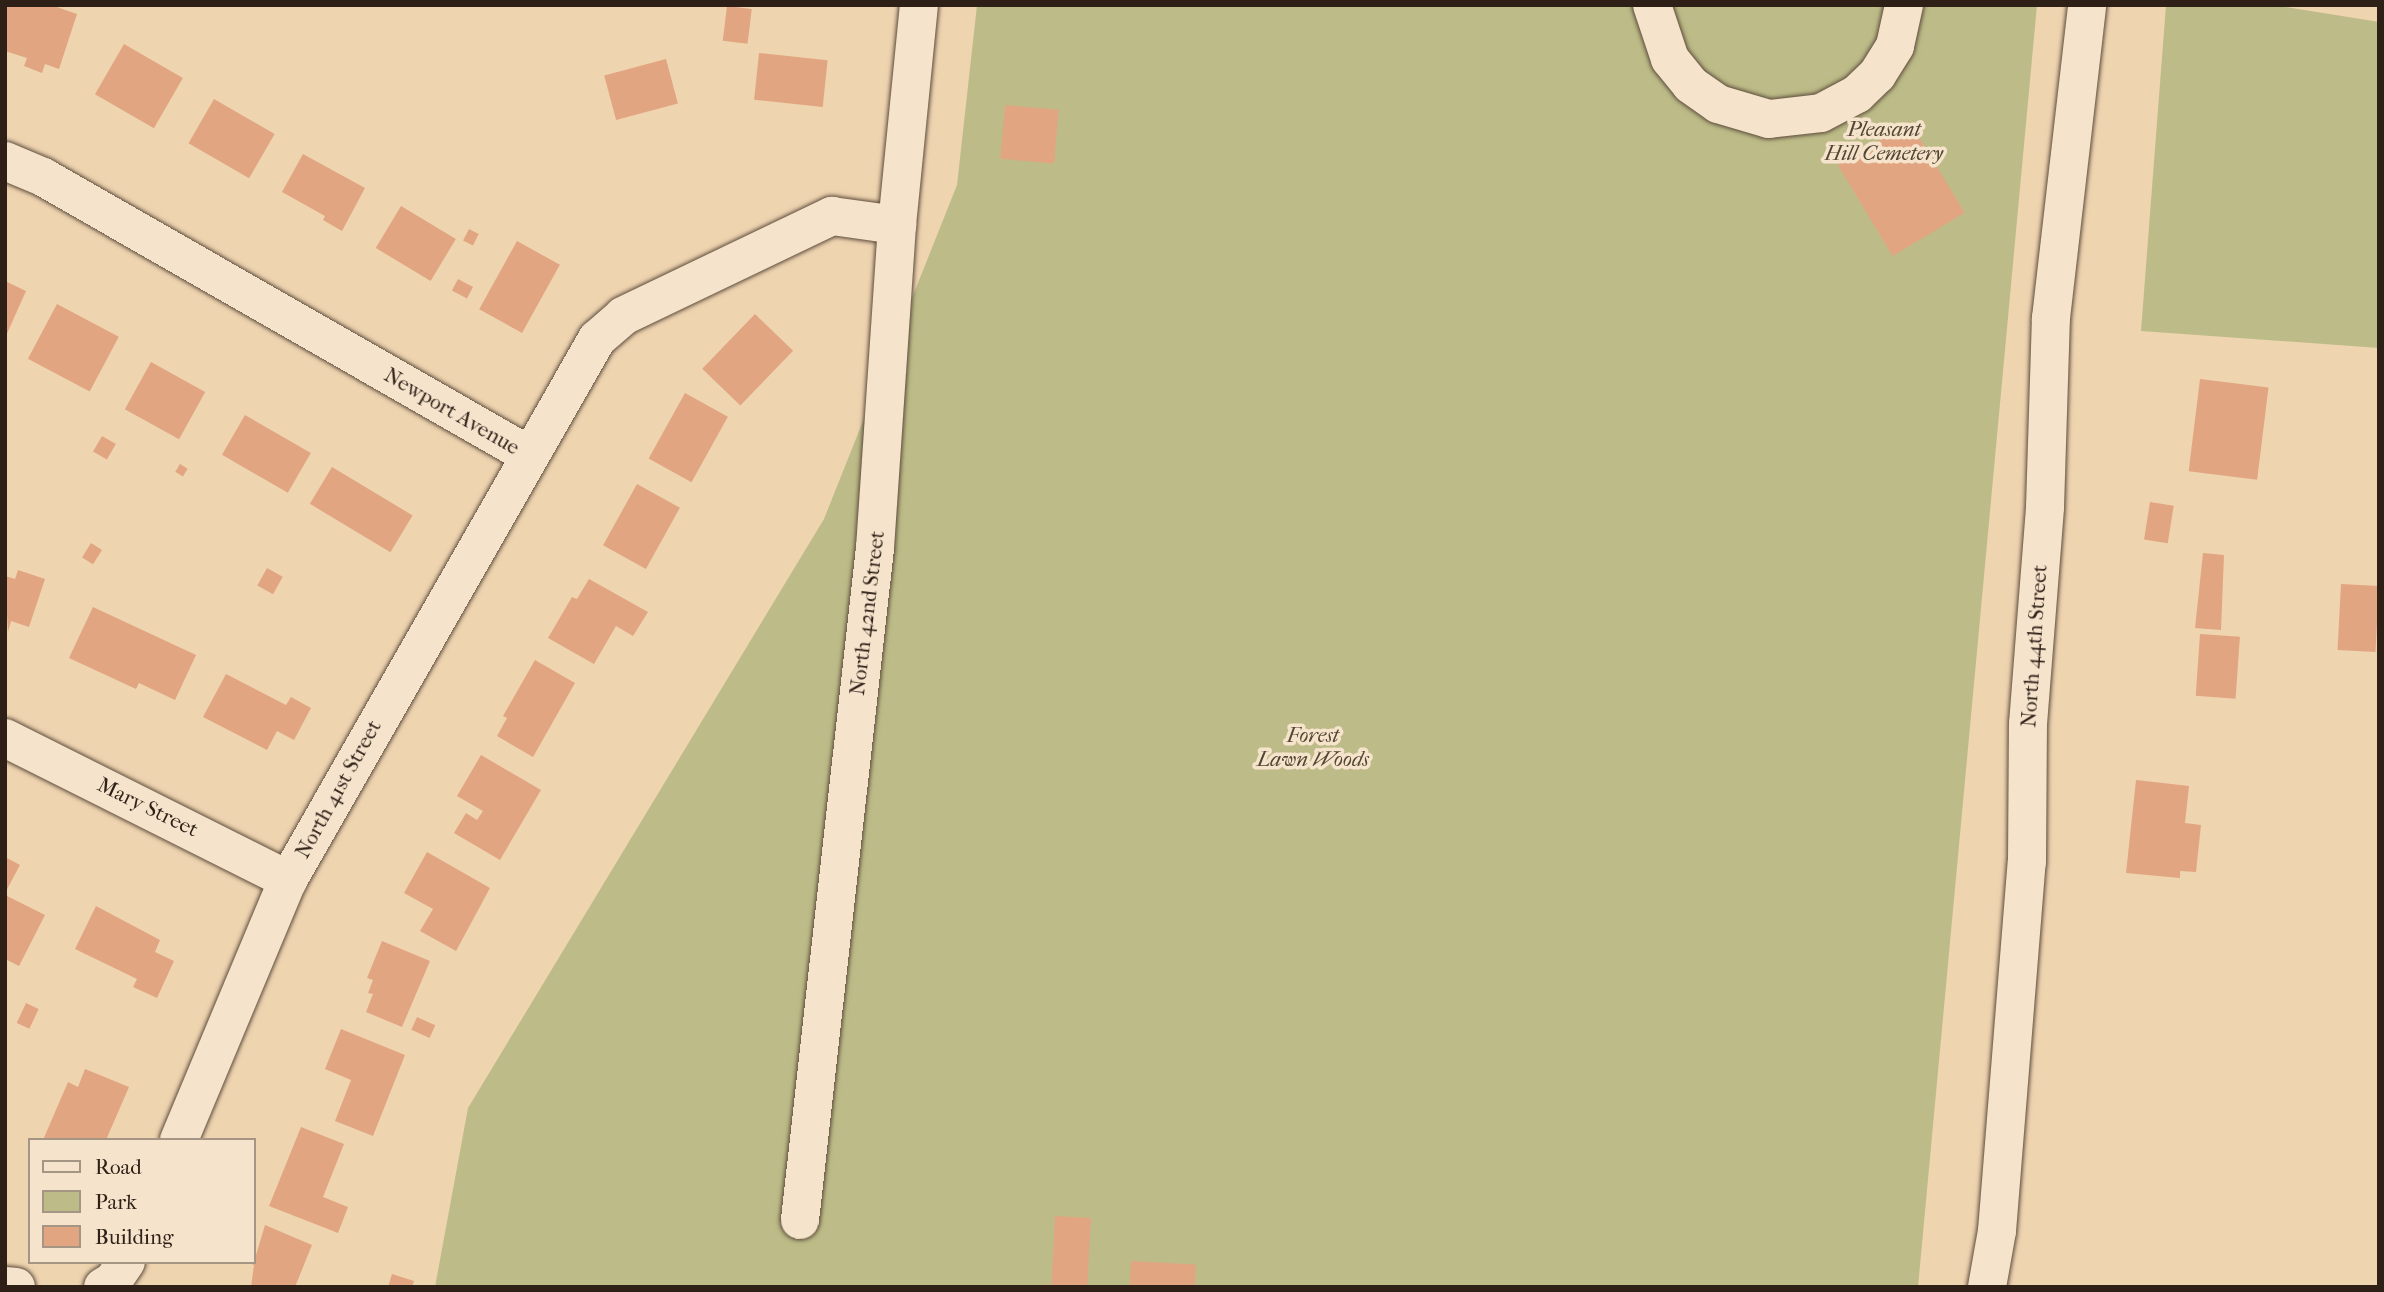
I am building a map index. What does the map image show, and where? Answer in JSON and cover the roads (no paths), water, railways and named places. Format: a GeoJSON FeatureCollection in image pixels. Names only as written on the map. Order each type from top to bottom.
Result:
{"type":"FeatureCollection","features":[{"type":"Feature","properties":{"kind":"street","name":"North 42nd Street"},"geometry":{"type":"LineString","coordinates":[[800,1220],[817,1038],[875,548],[897,226],[919,5]]}},
{"type":"Feature","properties":{"kind":"street"},"geometry":{"type":"LineString","coordinates":[[1652,5],[1670,59],[1691,85],[1718,104],[1769,119],[1821,113],[1857,94],[1877,75],[1895,46],[1904,5]]}},
{"type":"Feature","properties":{"kind":"street","name":"North 44th Street"},"geometry":{"type":"LineString","coordinates":[[1987,1287],[1997,1231],[2027,862],[2028,724],[2045,507],[2051,318],[2087,5]]}},
{"type":"Feature","properties":{"kind":"street","name":"Newport Avenue"},"geometry":{"type":"LineString","coordinates":[[5,161],[43,177],[529,454],[597,339],[623,316],[832,216],[897,226]]}},
{"type":"Feature","properties":{"kind":"street","name":"North 41st Street"},"geometry":{"type":"LineString","coordinates":[[181,1138],[288,880],[529,454]]}},
{"type":"Feature","properties":{"kind":"street","name":"Mary Street"},"geometry":{"type":"LineString","coordinates":[[5,738],[288,880]]}},
{"type":"Feature","properties":{"kind":"street"},"geometry":{"type":"LineString","coordinates":[[103,1287],[113,1282],[125,1264]]}},
{"type":"Feature","properties":{"kind":"street"},"geometry":{"type":"LineString","coordinates":[[5,1286],[16,1287]]}},
{"type":"Feature","properties":{"kind":"park label","name":"Pleasant Hill Cemetery"},"geometry":{"type":"Point","coordinates":[1884,141]}},
{"type":"Feature","properties":{"kind":"park label","name":"Forest Lawn Woods"},"geometry":{"type":"Point","coordinates":[1313,747]}}]}
